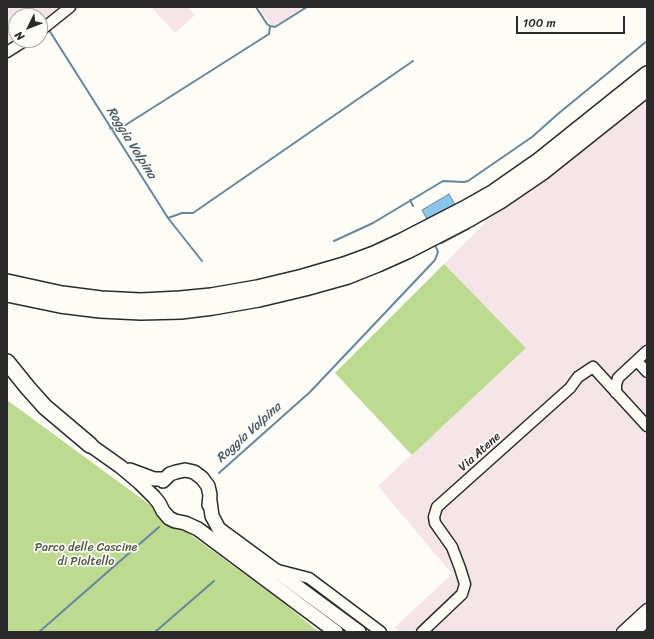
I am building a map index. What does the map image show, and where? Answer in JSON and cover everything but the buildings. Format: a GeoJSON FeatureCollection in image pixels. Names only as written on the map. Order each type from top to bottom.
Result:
{"type":"FeatureCollection","features":[{"type":"Feature","properties":{"kind":"highway"},"geometry":{"type":"LineString","coordinates":[[7,282],[62,294],[101,299],[141,301],[211,296],[257,288],[344,265],[374,254],[402,241],[494,192],[537,162],[647,74]]}},
{"type":"Feature","properties":{"kind":"highway"},"geometry":{"type":"LineString","coordinates":[[7,294],[60,305],[100,310],[141,312],[174,311],[201,309],[248,301],[294,291],[348,276],[408,251],[500,201],[544,171],[647,89]]}},
{"type":"Feature","properties":{"kind":"highway"},"geometry":{"type":"LineString","coordinates":[[7,362],[45,407],[90,445]]}},
{"type":"Feature","properties":{"kind":"main road"},"geometry":{"type":"LineString","coordinates":[[90,445],[121,467],[140,483],[159,502],[161,508],[167,516],[175,521],[194,527],[204,533],[336,632]]}},
{"type":"Feature","properties":{"kind":"main road"},"geometry":{"type":"LineString","coordinates":[[121,467],[154,479],[164,480],[172,473],[179,471],[194,472],[200,476],[206,483],[210,492],[209,503],[212,516],[219,529],[359,632]]}},
{"type":"Feature","properties":{"kind":"main road"},"geometry":{"type":"LineString","coordinates":[[292,599],[326,632]]}},
{"type":"Feature","properties":{"kind":"street"},"geometry":{"type":"LineString","coordinates":[[48,25],[70,7]]}},
{"type":"Feature","properties":{"kind":"street"},"geometry":{"type":"LineString","coordinates":[[616,393],[618,378],[647,351]]}},
{"type":"Feature","properties":{"kind":"street"},"geometry":{"type":"LineString","coordinates":[[637,361],[647,372]]}},
{"type":"Feature","properties":{"kind":"street","name":"Via Atene"},"geometry":{"type":"LineString","coordinates":[[422,632],[462,594],[465,584],[452,547],[435,523],[434,517],[437,507],[570,388],[578,377],[592,367],[647,426]]}},
{"type":"Feature","properties":{"kind":"street"},"geometry":{"type":"LineString","coordinates":[[604,379],[618,378]]}},
{"type":"Feature","properties":{"kind":"street"},"geometry":{"type":"LineString","coordinates":[[273,568],[309,578],[381,632]]}},
{"type":"Feature","properties":{"kind":"street"},"geometry":{"type":"LineString","coordinates":[[622,632],[647,609]]}},
{"type":"Feature","properties":{"kind":"street"},"geometry":{"type":"LineString","coordinates":[[635,632],[647,621]]}},
{"type":"Feature","properties":{"kind":"shaded area"},"geometry":{"type":"Polygon","coordinates":[[[7,7],[81,7],[48,34],[48,8],[8,8],[8,48],[27,48],[7,61],[7,7]]]}},
{"type":"Feature","properties":{"kind":"shaded area"},"geometry":{"type":"Polygon","coordinates":[[[188,7],[195,15],[175,33],[152,8],[188,7]]]}},
{"type":"Feature","properties":{"kind":"shaded area"},"geometry":{"type":"Polygon","coordinates":[[[258,7],[306,7],[273,27],[258,7]]]}},
{"type":"Feature","properties":{"kind":"shaded area"},"geometry":{"type":"Polygon","coordinates":[[[647,101],[647,602],[614,632],[399,632],[395,627],[452,574],[378,486],[526,348],[444,264],[499,209],[647,101]]]}},
{"type":"Feature","properties":{"kind":"green space"},"geometry":{"type":"Polygon","coordinates":[[[444,264],[526,348],[413,454],[411,454],[335,373],[444,264]]]}},
{"type":"Feature","properties":{"kind":"green space","name":"Parco delle Cascine di Pioltello"},"geometry":{"type":"Polygon","coordinates":[[[7,400],[281,601],[319,632],[7,632],[7,400]]]}},
{"type":"Feature","properties":{"kind":"water"},"geometry":{"type":"Polygon","coordinates":[[[449,194],[469,229],[441,244],[422,210],[449,194]]]}},
{"type":"Feature","properties":{"kind":"waterway"},"geometry":{"type":"LineString","coordinates":[[256,7],[267,24],[275,27],[307,7]]}},
{"type":"Feature","properties":{"kind":"waterway"},"geometry":{"type":"LineString","coordinates":[[110,128],[124,126],[269,34],[270,26]]}},
{"type":"Feature","properties":{"kind":"waterway","name":"Roggia Volpina"},"geometry":{"type":"LineString","coordinates":[[49,30],[168,218],[202,261]]}},
{"type":"Feature","properties":{"kind":"waterway"},"geometry":{"type":"LineString","coordinates":[[334,241],[373,223],[443,181],[468,181],[532,137],[647,41]]}},
{"type":"Feature","properties":{"kind":"waterway"},"geometry":{"type":"LineString","coordinates":[[168,218],[182,213],[193,213],[413,61]]}},
{"type":"Feature","properties":{"kind":"waterway"},"geometry":{"type":"LineString","coordinates":[[410,200],[413,206]]}},
{"type":"Feature","properties":{"kind":"waterway"},"geometry":{"type":"LineString","coordinates":[[219,473],[310,392],[435,260],[438,252],[436,247]]}},
{"type":"Feature","properties":{"kind":"waterway"},"geometry":{"type":"LineString","coordinates":[[39,632],[159,527]]}},
{"type":"Feature","properties":{"kind":"waterway"},"geometry":{"type":"LineString","coordinates":[[155,632],[214,581]]}}]}
